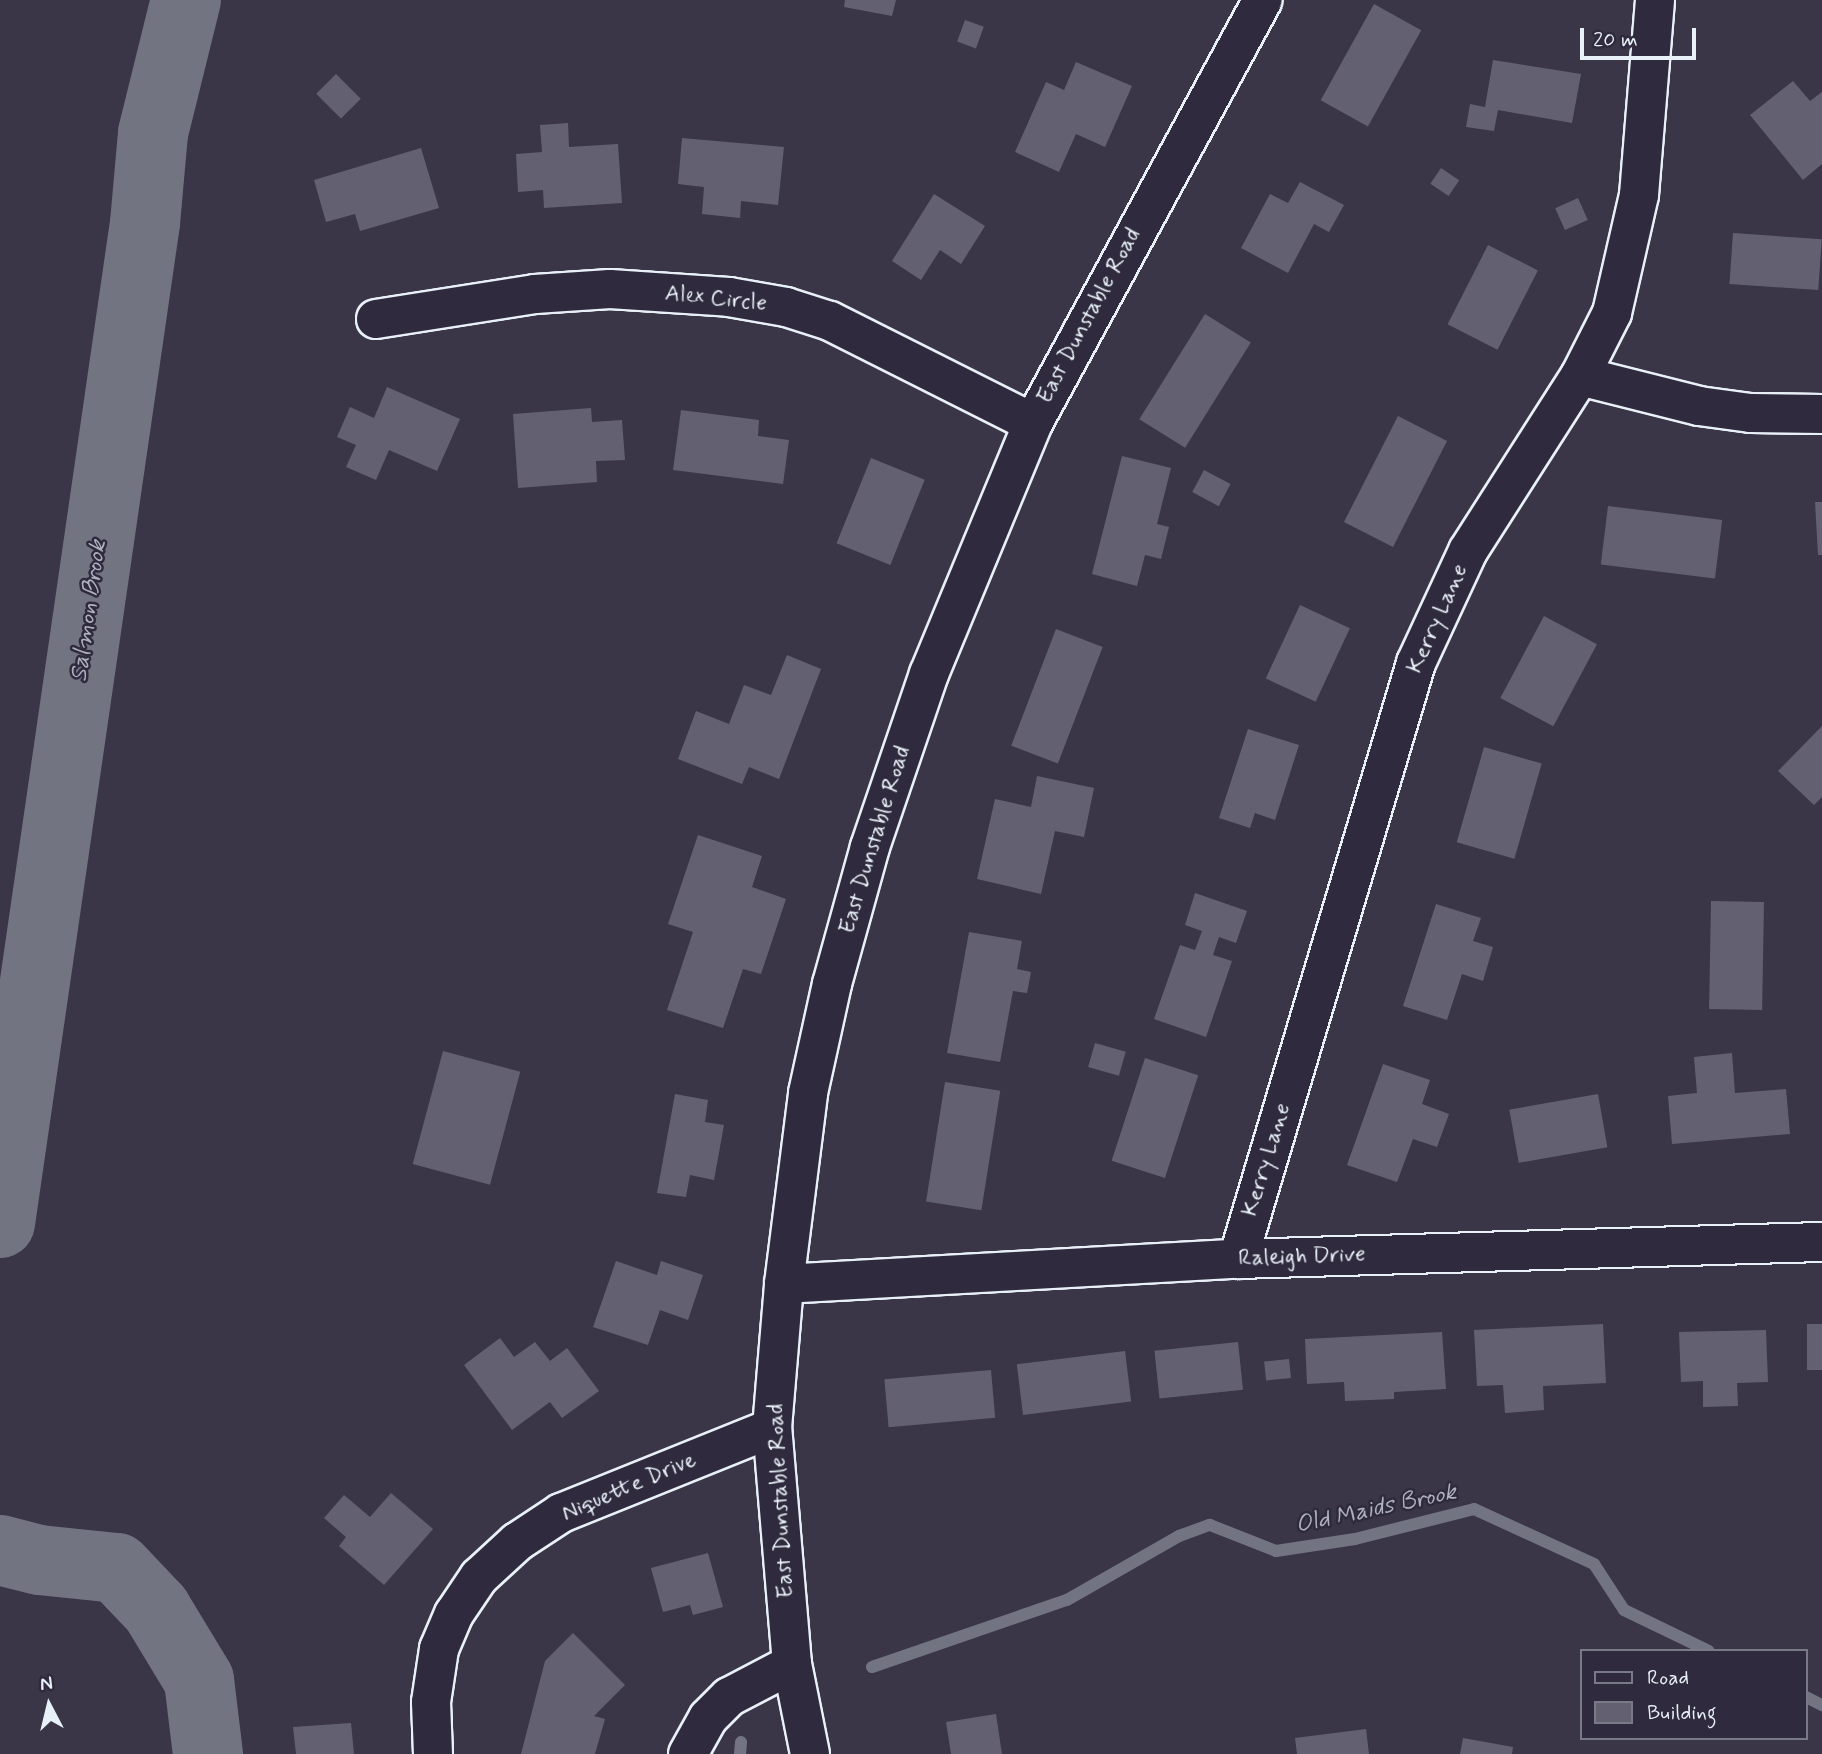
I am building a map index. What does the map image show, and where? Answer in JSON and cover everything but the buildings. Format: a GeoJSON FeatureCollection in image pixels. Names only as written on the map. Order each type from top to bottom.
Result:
{"type":"FeatureCollection","features":[{"type":"Feature","properties":{"kind":"street","name":"East Dunstable Road"},"geometry":{"type":"LineString","coordinates":[[810,1754],[792,1664],[772,1428],[783,1284],[808,1093],[832,984],[870,847],[929,674],[1033,423],[1263,0]]}},
{"type":"Feature","properties":{"kind":"street","name":"Kerry Lane"},"geometry":{"type":"LineString","coordinates":[[1238,1259],[1416,663],[1468,551],[1580,376],[1612,313],[1628,257],[1647,131],[1655,0]]}},
{"type":"Feature","properties":{"kind":"street","name":"Alex Circle"},"geometry":{"type":"LineString","coordinates":[[376,319],[535,295],[610,289],[729,297],[786,307],[830,321],[1033,423]]}},
{"type":"Feature","properties":{"kind":"street"},"geometry":{"type":"LineString","coordinates":[[1580,376],[1699,406],[1751,413],[1822,414]]}},
{"type":"Feature","properties":{"kind":"street","name":"Raleigh Drive"},"geometry":{"type":"LineString","coordinates":[[783,1284],[1238,1259],[1822,1242]]}},
{"type":"Feature","properties":{"kind":"street","name":"Niquette Drive"},"geometry":{"type":"LineString","coordinates":[[433,1754],[431,1702],[439,1650],[454,1614],[479,1577],[517,1542],[561,1513],[772,1428]]}},
{"type":"Feature","properties":{"kind":"street"},"geometry":{"type":"LineString","coordinates":[[688,1754],[708,1718],[729,1697],[792,1664]]}},
{"type":"Feature","properties":{"kind":"waterway","name":"Salmon Brook"},"geometry":{"type":"LineString","coordinates":[[0,1223],[145,223],[153,133],[186,0]]}},
{"type":"Feature","properties":{"kind":"waterway","name":"Old Maids Brook"},"geometry":{"type":"LineString","coordinates":[[872,1667],[1067,1600],[1179,1536],[1210,1525],[1276,1551],[1355,1539],[1474,1509],[1594,1564],[1624,1610],[1705,1649]]}},
{"type":"Feature","properties":{"kind":"waterway","name":"Salmon Brook"},"geometry":{"type":"LineString","coordinates":[[0,1550],[39,1560],[117,1568],[156,1609],[199,1680],[208,1754]]}},
{"type":"Feature","properties":{"kind":"waterway","name":"Old Maids Brook"},"geometry":{"type":"LineString","coordinates":[[1808,1698],[1822,1705]]}},
{"type":"Feature","properties":{"kind":"waterway","name":"Old Maids Brook"},"geometry":{"type":"LineString","coordinates":[[740,1754],[741,1742]]}}]}
